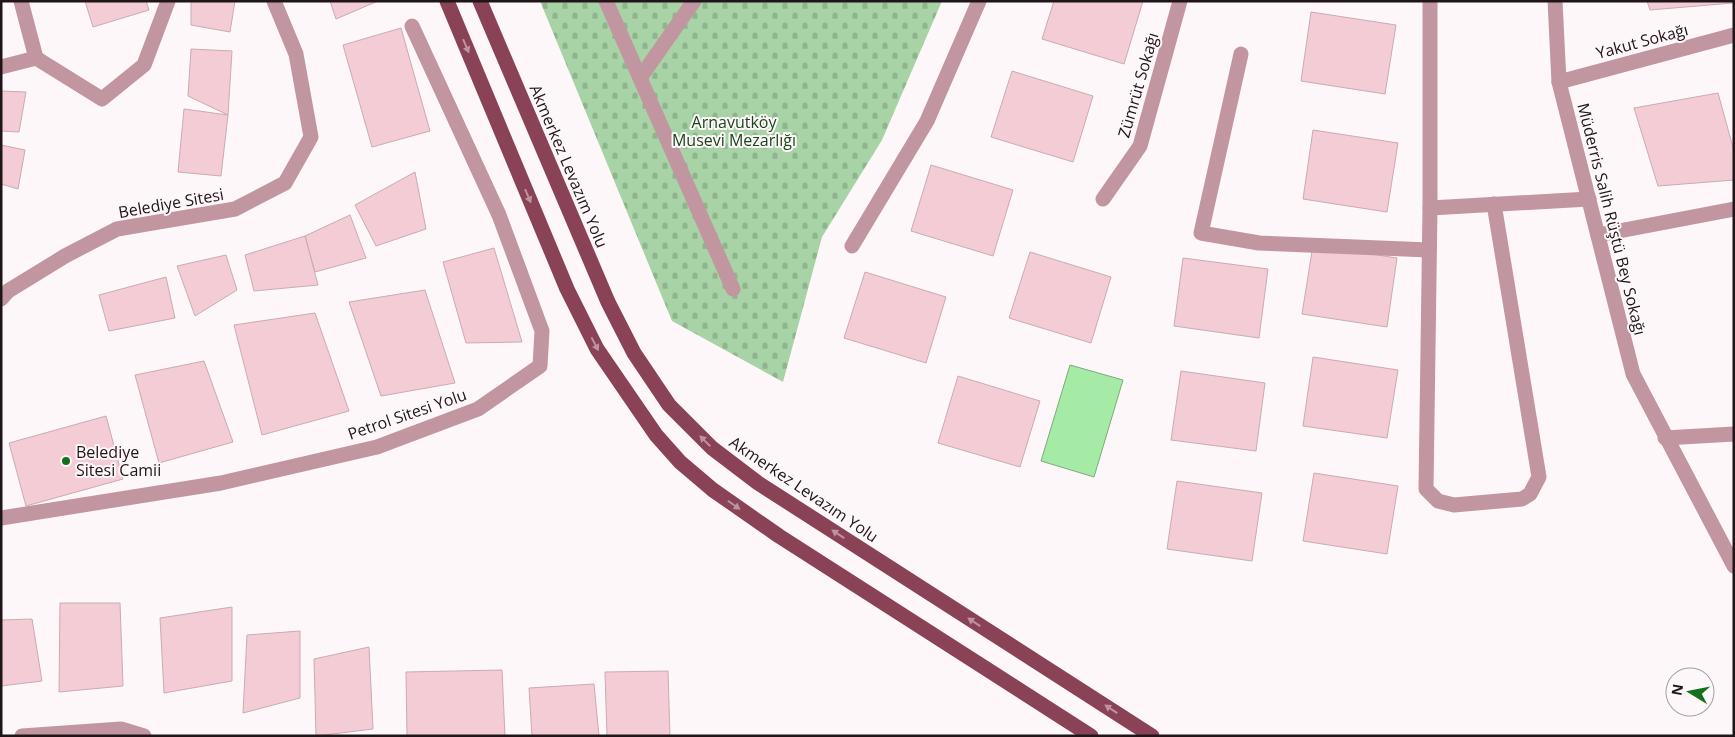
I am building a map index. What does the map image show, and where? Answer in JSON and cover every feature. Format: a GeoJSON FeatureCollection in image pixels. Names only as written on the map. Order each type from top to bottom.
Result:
{"type":"FeatureCollection","features":[{"type":"Feature","properties":{"kind":"main road"},"geometry":{"type":"LineString","coordinates":[[447,1],[567,288],[597,349],[656,435],[680,462],[713,490],[779,536],[1091,736]]}},
{"type":"Feature","properties":{"kind":"main road","name":"Akmerkez Levazım Yolu"},"geometry":{"type":"LineString","coordinates":[[480,1],[608,302],[634,353],[669,405],[712,448],[758,483],[1152,736]]}},
{"type":"Feature","properties":{"kind":"street"},"geometry":{"type":"LineString","coordinates":[[21,1],[36,58],[102,99],[144,65],[168,1]]}},
{"type":"Feature","properties":{"kind":"street","name":"Belediye Sitesi"},"geometry":{"type":"LineString","coordinates":[[1,299],[8,291],[57,261],[117,229],[235,209],[285,183],[311,137],[296,54],[274,1]]}},
{"type":"Feature","properties":{"kind":"street"},"geometry":{"type":"LineString","coordinates":[[606,1],[733,289]]}},
{"type":"Feature","properties":{"kind":"street"},"geometry":{"type":"LineString","coordinates":[[640,78],[694,1]]}},
{"type":"Feature","properties":{"kind":"street"},"geometry":{"type":"LineString","coordinates":[[852,246],[927,121],[978,1]]}},
{"type":"Feature","properties":{"kind":"street","name":"Zümrüt Sokağı"},"geometry":{"type":"LineString","coordinates":[[1103,199],[1140,146],[1180,1]]}},
{"type":"Feature","properties":{"kind":"street"},"geometry":{"type":"LineString","coordinates":[[1430,1],[1430,208],[1426,489],[1438,501],[1454,505],[1522,499],[1536,486],[1539,468],[1494,204]]}},
{"type":"Feature","properties":{"kind":"street","name":"Müderris Salih Rüştü Bey Sokağı"},"geometry":{"type":"LineString","coordinates":[[1555,1],[1559,82],[1633,374],[1734,566]]}},
{"type":"Feature","properties":{"kind":"street","name":"Petrol Sitesi Yolu"},"geometry":{"type":"LineString","coordinates":[[1,518],[221,483],[377,447],[478,409],[540,366],[542,331],[499,215],[412,26]]}},
{"type":"Feature","properties":{"kind":"street","name":"Yakut Sokağı"},"geometry":{"type":"LineString","coordinates":[[1559,82],[1734,35]]}},
{"type":"Feature","properties":{"kind":"street"},"geometry":{"type":"LineString","coordinates":[[1241,54],[1201,233],[1259,243],[1429,250]]}},
{"type":"Feature","properties":{"kind":"street"},"geometry":{"type":"LineString","coordinates":[[1,67],[36,58]]}},
{"type":"Feature","properties":{"kind":"street"},"geometry":{"type":"LineString","coordinates":[[1430,208],[1589,200]]}},
{"type":"Feature","properties":{"kind":"street"},"geometry":{"type":"LineString","coordinates":[[1598,236],[1734,209]]}},
{"type":"Feature","properties":{"kind":"street"},"geometry":{"type":"LineString","coordinates":[[1665,438],[1734,434]]}},
{"type":"Feature","properties":{"kind":"street"},"geometry":{"type":"LineString","coordinates":[[22,736],[120,729],[144,736]]}},
{"type":"Feature","properties":{"kind":"green space","name":"Arnavutköy Musevi Mezarlığı"},"geometry":{"type":"Polygon","coordinates":[[[540,1],[942,1],[882,140],[822,237],[783,382],[672,321],[540,1]]]}},
{"type":"Feature","properties":{"kind":"shaded area"},"geometry":{"type":"Polygon","coordinates":[[[1070,365],[1123,380],[1094,477],[1041,461],[1070,365]]]}},
{"type":"Feature","properties":{"kind":"building"},"geometry":{"type":"Polygon","coordinates":[[[85,1],[146,1],[149,10],[93,27],[85,1]]]}},
{"type":"Feature","properties":{"kind":"building"},"geometry":{"type":"Polygon","coordinates":[[[191,1],[235,1],[230,32],[191,25],[191,1]]]}},
{"type":"Feature","properties":{"kind":"building"},"geometry":{"type":"Polygon","coordinates":[[[330,1],[378,1],[336,19],[330,1]]]}},
{"type":"Feature","properties":{"kind":"building"},"geometry":{"type":"Polygon","coordinates":[[[1054,1],[1143,1],[1124,64],[1042,39],[1054,1]]]}},
{"type":"Feature","properties":{"kind":"building"},"geometry":{"type":"Polygon","coordinates":[[[1647,1],[1733,1],[1733,3],[1650,10],[1647,1]]]}},
{"type":"Feature","properties":{"kind":"building"},"geometry":{"type":"Polygon","coordinates":[[[1311,12],[1396,25],[1385,94],[1301,81],[1311,12]]]}},
{"type":"Feature","properties":{"kind":"building"},"geometry":{"type":"Polygon","coordinates":[[[401,28],[430,131],[372,147],[343,45],[401,28]]]}},
{"type":"Feature","properties":{"kind":"building"},"geometry":{"type":"Polygon","coordinates":[[[191,49],[232,51],[228,115],[188,96],[191,49]]]}},
{"type":"Feature","properties":{"kind":"building"},"geometry":{"type":"Polygon","coordinates":[[[1012,71],[1093,96],[1073,162],[991,137],[1012,71]]]}},
{"type":"Feature","properties":{"kind":"building"},"geometry":{"type":"Polygon","coordinates":[[[1,91],[26,92],[19,132],[1,131],[1,91]]]}},
{"type":"Feature","properties":{"kind":"building"},"geometry":{"type":"Polygon","coordinates":[[[1718,93],[1734,151],[1734,180],[1658,186],[1634,108],[1718,93]]]}},
{"type":"Feature","properties":{"kind":"building"},"geometry":{"type":"Polygon","coordinates":[[[184,109],[228,115],[221,176],[178,172],[184,109]]]}},
{"type":"Feature","properties":{"kind":"building"},"geometry":{"type":"Polygon","coordinates":[[[1313,130],[1398,143],[1387,212],[1303,199],[1313,130]]]}},
{"type":"Feature","properties":{"kind":"building"},"geometry":{"type":"Polygon","coordinates":[[[1,145],[25,150],[18,189],[1,184],[1,145]]]}},
{"type":"Feature","properties":{"kind":"building"},"geometry":{"type":"Polygon","coordinates":[[[931,165],[1013,190],[993,256],[911,231],[931,165]]]}},
{"type":"Feature","properties":{"kind":"building"},"geometry":{"type":"Polygon","coordinates":[[[415,172],[426,229],[376,246],[355,205],[415,172]]]}},
{"type":"Feature","properties":{"kind":"building"},"geometry":{"type":"Polygon","coordinates":[[[350,215],[366,258],[315,272],[305,236],[350,215]]]}},
{"type":"Feature","properties":{"kind":"building"},"geometry":{"type":"Polygon","coordinates":[[[305,236],[318,285],[254,291],[245,255],[305,236]]]}},
{"type":"Feature","properties":{"kind":"building"},"geometry":{"type":"Polygon","coordinates":[[[1313,245],[1397,258],[1387,327],[1302,314],[1313,245]]]}},
{"type":"Feature","properties":{"kind":"building"},"geometry":{"type":"Polygon","coordinates":[[[494,248],[522,342],[466,343],[443,262],[494,248]]]}},
{"type":"Feature","properties":{"kind":"building"},"geometry":{"type":"Polygon","coordinates":[[[1030,252],[1111,277],[1091,343],[1009,318],[1030,252]]]}},
{"type":"Feature","properties":{"kind":"building"},"geometry":{"type":"Polygon","coordinates":[[[226,255],[237,290],[195,316],[177,266],[226,255]]]}},
{"type":"Feature","properties":{"kind":"building"},"geometry":{"type":"Polygon","coordinates":[[[1183,258],[1268,269],[1259,338],[1174,326],[1183,258]]]}},
{"type":"Feature","properties":{"kind":"building"},"geometry":{"type":"Polygon","coordinates":[[[865,272],[946,297],[926,363],[844,338],[865,272]]]}},
{"type":"Feature","properties":{"kind":"building"},"geometry":{"type":"Polygon","coordinates":[[[166,277],[175,318],[109,331],[99,295],[166,277]]]}},
{"type":"Feature","properties":{"kind":"building"},"geometry":{"type":"Polygon","coordinates":[[[425,290],[455,383],[381,396],[349,302],[425,290]]]}},
{"type":"Feature","properties":{"kind":"building"},"geometry":{"type":"Polygon","coordinates":[[[315,313],[349,411],[262,435],[234,325],[315,313]]]}},
{"type":"Feature","properties":{"kind":"building"},"geometry":{"type":"Polygon","coordinates":[[[1313,357],[1398,370],[1387,438],[1303,426],[1313,357]]]}},
{"type":"Feature","properties":{"kind":"building"},"geometry":{"type":"Polygon","coordinates":[[[204,361],[233,442],[159,463],[135,375],[204,361]]]}},
{"type":"Feature","properties":{"kind":"building"},"geometry":{"type":"Polygon","coordinates":[[[1181,371],[1265,383],[1256,451],[1171,440],[1181,371]]]}},
{"type":"Feature","properties":{"kind":"building"},"geometry":{"type":"Polygon","coordinates":[[[958,376],[1040,401],[1020,467],[938,443],[958,376]]]}},
{"type":"Feature","properties":{"kind":"building","name":"Belediye Sitesi Camii"},"geometry":{"type":"Polygon","coordinates":[[[106,416],[123,479],[26,506],[9,443],[106,416]]]}},
{"type":"Feature","properties":{"kind":"building"},"geometry":{"type":"Polygon","coordinates":[[[1314,473],[1398,486],[1387,554],[1303,541],[1314,473]]]}},
{"type":"Feature","properties":{"kind":"building"},"geometry":{"type":"Polygon","coordinates":[[[1177,481],[1262,493],[1252,561],[1167,549],[1177,481]]]}},
{"type":"Feature","properties":{"kind":"building"},"geometry":{"type":"Polygon","coordinates":[[[60,603],[120,603],[123,686],[59,692],[60,603]]]}},
{"type":"Feature","properties":{"kind":"building"},"geometry":{"type":"Polygon","coordinates":[[[232,607],[232,681],[164,693],[160,618],[232,607]]]}},
{"type":"Feature","properties":{"kind":"building"},"geometry":{"type":"Polygon","coordinates":[[[32,619],[42,681],[1,686],[1,620],[32,619]]]}},
{"type":"Feature","properties":{"kind":"building"},"geometry":{"type":"Polygon","coordinates":[[[300,631],[300,698],[243,713],[247,635],[300,631]]]}},
{"type":"Feature","properties":{"kind":"building"},"geometry":{"type":"Polygon","coordinates":[[[369,647],[373,729],[316,736],[314,659],[369,647]]]}},
{"type":"Feature","properties":{"kind":"building"},"geometry":{"type":"Polygon","coordinates":[[[502,670],[505,736],[407,736],[406,672],[502,670]]]}},
{"type":"Feature","properties":{"kind":"building"},"geometry":{"type":"Polygon","coordinates":[[[668,671],[670,736],[607,736],[605,672],[668,671]]]}},
{"type":"Feature","properties":{"kind":"building"},"geometry":{"type":"Polygon","coordinates":[[[594,684],[599,736],[532,736],[529,688],[594,684]]]}},
{"type":"Feature","properties":{"kind":"place","name":"Belediye Sitesi Camii"},"geometry":{"type":"Point","coordinates":[66,461]}}]}
